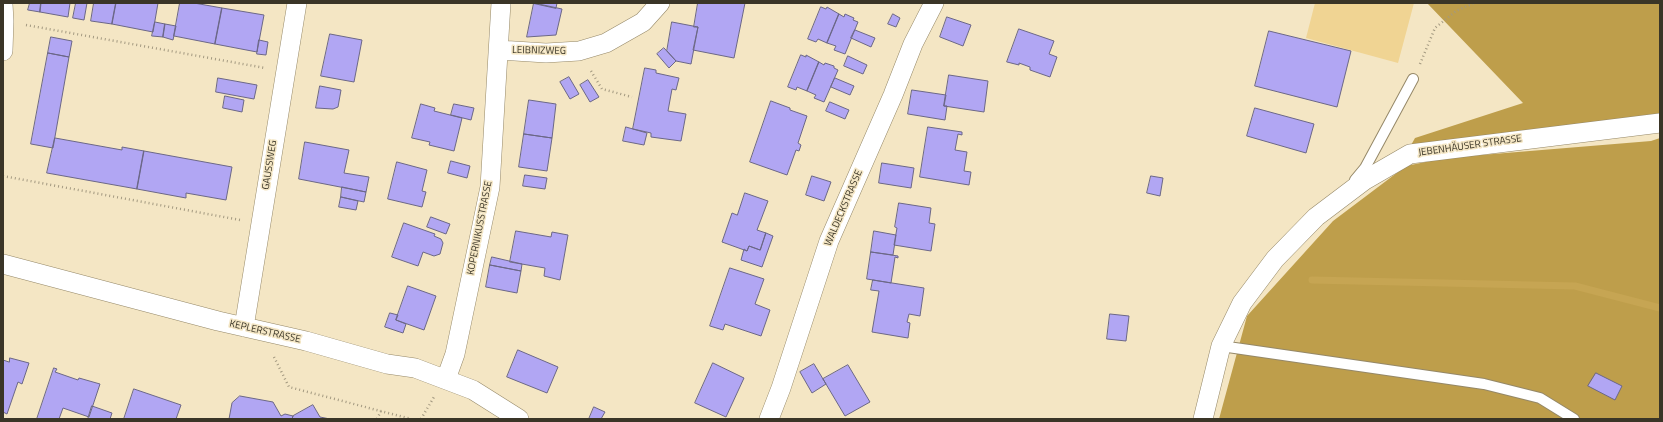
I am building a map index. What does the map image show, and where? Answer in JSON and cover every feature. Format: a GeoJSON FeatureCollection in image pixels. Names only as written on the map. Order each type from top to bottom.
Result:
{"type":"FeatureCollection","features":[{"type":"Feature","properties":{"kind":"street","name":"GAUSSWEG"},"geometry":{"type":"LineString","coordinates":[[252,329],[260,224],[297,3]]}},
{"type":"Feature","properties":{"kind":"street","name":"KOPERNIKUSSTRASSE"},"geometry":{"type":"LineString","coordinates":[[446,379],[455,354],[490,187],[501,3]]}},
{"type":"Feature","properties":{"kind":"street","name":"LEIBNIZWEG"},"geometry":{"type":"LineString","coordinates":[[499,50],[546,53],[579,51],[606,43],[643,22],[660,3]]}},
{"type":"Feature","properties":{"kind":"street","name":"WALDECKSTRASSE"},"geometry":{"type":"LineString","coordinates":[[769,419],[781,388],[829,241],[891,100],[913,44],[934,3]]}},
{"type":"Feature","properties":{"kind":"street"},"geometry":{"type":"LineString","coordinates":[[3,51],[4,12]]}},
{"type":"Feature","properties":{"kind":"street","name":"JEBENHÄUSER STRASSE"},"geometry":{"type":"LineString","coordinates":[[1203,419],[1221,346],[1242,303],[1275,259],[1316,217],[1365,180],[1410,154],[1660,122]]}},
{"type":"Feature","properties":{"kind":"street","name":"KEPLERSTRASSE"},"geometry":{"type":"LineString","coordinates":[[3,264],[252,329],[306,341],[387,364],[416,368],[473,390],[518,419]]}},
{"type":"Feature","properties":{"kind":"lane"},"geometry":{"type":"LineString","coordinates":[[1316,217],[1345,190],[1365,168],[1413,79]]}},
{"type":"Feature","properties":{"kind":"lane"},"geometry":{"type":"LineString","coordinates":[[1221,346],[1484,384],[1540,398],[1574,419]]}},
{"type":"Feature","properties":{"kind":"path"},"geometry":{"type":"LineString","coordinates":[[1413,79],[1435,28],[1456,11],[1474,3]]}},
{"type":"Feature","properties":{"kind":"path"},"geometry":{"type":"LineString","coordinates":[[4,12],[285,72]]}},
{"type":"Feature","properties":{"kind":"path"},"geometry":{"type":"LineString","coordinates":[[579,51],[602,89],[632,97]]}},
{"type":"Feature","properties":{"kind":"path"},"geometry":{"type":"LineString","coordinates":[[3,176],[260,224]]}},
{"type":"Feature","properties":{"kind":"path"},"geometry":{"type":"LineString","coordinates":[[252,329],[289,387],[412,419]]}},
{"type":"Feature","properties":{"kind":"path"},"geometry":{"type":"LineString","coordinates":[[377,419],[381,411]]}},
{"type":"Feature","properties":{"kind":"shaded area"},"geometry":{"type":"Polygon","coordinates":[[[1315,3],[1414,3],[1398,63],[1306,38],[1315,3]]]}},
{"type":"Feature","properties":{"kind":"shaded area"},"geometry":{"type":"Polygon","coordinates":[[[1427,3],[1660,3],[1660,113],[1656,115],[1410,147],[1415,138],[1523,103],[1427,3]]]}},
{"type":"Feature","properties":{"kind":"shaded area"},"geometry":{"type":"Polygon","coordinates":[[[1660,138],[1660,419],[1219,419],[1247,316],[1333,221],[1406,166],[1445,158],[1651,141],[1660,138]]]}},
{"type":"Feature","properties":{"kind":"building"},"geometry":{"type":"Polygon","coordinates":[[[30,3],[41,3],[40,12],[28,10],[30,3]]]}},
{"type":"Feature","properties":{"kind":"building"},"geometry":{"type":"Polygon","coordinates":[[[41,3],[70,3],[68,17],[40,12],[41,3]]]}},
{"type":"Feature","properties":{"kind":"building"},"geometry":{"type":"Polygon","coordinates":[[[76,3],[87,3],[84,20],[73,18],[76,3]]]}},
{"type":"Feature","properties":{"kind":"building"},"geometry":{"type":"Polygon","coordinates":[[[94,3],[116,3],[112,24],[91,21],[94,3]]]}},
{"type":"Feature","properties":{"kind":"building"},"geometry":{"type":"Polygon","coordinates":[[[116,3],[158,3],[153,32],[112,24],[116,3]]]}},
{"type":"Feature","properties":{"kind":"building"},"geometry":{"type":"Polygon","coordinates":[[[180,3],[194,3],[222,8],[215,44],[174,36],[180,3]]]}},
{"type":"Feature","properties":{"kind":"building"},"geometry":{"type":"Polygon","coordinates":[[[532,3],[557,3],[556,8],[532,3]]]}},
{"type":"Feature","properties":{"kind":"building"},"geometry":{"type":"Polygon","coordinates":[[[534,3],[562,9],[556,35],[527,37],[534,3]]]}},
{"type":"Feature","properties":{"kind":"building"},"geometry":{"type":"Polygon","coordinates":[[[698,3],[745,3],[734,58],[693,50],[698,27],[694,27],[698,3]]]}},
{"type":"Feature","properties":{"kind":"building"},"geometry":{"type":"Polygon","coordinates":[[[821,7],[826,9],[827,7],[839,14],[827,43],[818,39],[816,42],[808,39],[821,7]]]}},
{"type":"Feature","properties":{"kind":"building"},"geometry":{"type":"Polygon","coordinates":[[[222,8],[264,15],[257,52],[215,44],[222,8]]]}},
{"type":"Feature","properties":{"kind":"building"},"geometry":{"type":"Polygon","coordinates":[[[839,14],[844,17],[845,14],[854,18],[853,20],[858,22],[845,54],[834,50],[836,46],[827,43],[839,14]]]}},
{"type":"Feature","properties":{"kind":"building"},"geometry":{"type":"Polygon","coordinates":[[[893,14],[900,18],[896,27],[888,24],[893,14]]]}},
{"type":"Feature","properties":{"kind":"building"},"geometry":{"type":"Polygon","coordinates":[[[947,17],[971,25],[963,46],[940,37],[947,17]]]}},
{"type":"Feature","properties":{"kind":"building"},"geometry":{"type":"Polygon","coordinates":[[[155,22],[165,24],[163,37],[152,36],[155,22]]]}},
{"type":"Feature","properties":{"kind":"building"},"geometry":{"type":"Polygon","coordinates":[[[672,22],[698,27],[691,64],[676,61],[667,51],[672,22]]]}},
{"type":"Feature","properties":{"kind":"building"},"geometry":{"type":"Polygon","coordinates":[[[165,24],[176,26],[173,40],[163,37],[165,24]]]}},
{"type":"Feature","properties":{"kind":"building"},"geometry":{"type":"Polygon","coordinates":[[[1019,29],[1054,41],[1049,54],[1057,57],[1050,77],[1030,70],[1030,67],[1019,63],[1019,65],[1007,62],[1019,29]]]}},
{"type":"Feature","properties":{"kind":"building"},"geometry":{"type":"Polygon","coordinates":[[[855,30],[875,38],[871,47],[851,38],[855,30]]]}},
{"type":"Feature","properties":{"kind":"building"},"geometry":{"type":"Polygon","coordinates":[[[1269,31],[1351,51],[1337,107],[1255,86],[1269,31]]]}},
{"type":"Feature","properties":{"kind":"building"},"geometry":{"type":"Polygon","coordinates":[[[330,34],[362,40],[354,82],[321,76],[330,34]]]}},
{"type":"Feature","properties":{"kind":"building"},"geometry":{"type":"Polygon","coordinates":[[[51,37],[72,41],[69,57],[48,53],[51,37]]]}},
{"type":"Feature","properties":{"kind":"building"},"geometry":{"type":"Polygon","coordinates":[[[259,40],[268,42],[266,55],[257,54],[259,40]]]}},
{"type":"Feature","properties":{"kind":"building"},"geometry":{"type":"Polygon","coordinates":[[[664,48],[676,61],[669,68],[657,54],[664,48]]]}},
{"type":"Feature","properties":{"kind":"building"},"geometry":{"type":"Polygon","coordinates":[[[48,53],[69,57],[53,148],[31,144],[48,53]]]}},
{"type":"Feature","properties":{"kind":"building"},"geometry":{"type":"Polygon","coordinates":[[[801,55],[806,57],[806,55],[819,62],[807,91],[797,87],[796,90],[788,87],[801,55]]]}},
{"type":"Feature","properties":{"kind":"building"},"geometry":{"type":"Polygon","coordinates":[[[848,56],[867,65],[863,74],[844,66],[848,56]]]}},
{"type":"Feature","properties":{"kind":"building"},"geometry":{"type":"Polygon","coordinates":[[[819,62],[824,65],[825,63],[834,66],[834,68],[838,70],[824,102],[814,98],[816,95],[807,91],[819,62]]]}},
{"type":"Feature","properties":{"kind":"building"},"geometry":{"type":"Polygon","coordinates":[[[645,68],[656,70],[656,73],[679,78],[676,90],[672,89],[668,111],[686,114],[681,141],[651,137],[651,133],[633,129],[645,68]]]}},
{"type":"Feature","properties":{"kind":"building"},"geometry":{"type":"Polygon","coordinates":[[[949,75],[988,81],[984,112],[944,106],[949,75]]]}},
{"type":"Feature","properties":{"kind":"building"},"geometry":{"type":"Polygon","coordinates":[[[569,77],[579,94],[570,99],[560,82],[569,77]]]}},
{"type":"Feature","properties":{"kind":"building"},"geometry":{"type":"Polygon","coordinates":[[[218,78],[257,85],[254,99],[216,92],[218,78]]]}},
{"type":"Feature","properties":{"kind":"building"},"geometry":{"type":"Polygon","coordinates":[[[835,78],[854,86],[850,95],[831,87],[835,78]]]}},
{"type":"Feature","properties":{"kind":"building"},"geometry":{"type":"Polygon","coordinates":[[[588,80],[599,97],[590,102],[580,85],[588,80]]]}},
{"type":"Feature","properties":{"kind":"building"},"geometry":{"type":"Polygon","coordinates":[[[320,86],[341,90],[338,107],[333,109],[316,108],[320,86]]]}},
{"type":"Feature","properties":{"kind":"building"},"geometry":{"type":"Polygon","coordinates":[[[912,90],[946,95],[944,106],[947,106],[945,120],[908,114],[912,90]]]}},
{"type":"Feature","properties":{"kind":"building"},"geometry":{"type":"Polygon","coordinates":[[[225,96],[244,100],[242,112],[223,108],[225,96]]]}},
{"type":"Feature","properties":{"kind":"building"},"geometry":{"type":"Polygon","coordinates":[[[529,100],[556,104],[552,138],[524,134],[529,100]]]}},
{"type":"Feature","properties":{"kind":"building"},"geometry":{"type":"Polygon","coordinates":[[[771,101],[807,116],[798,143],[801,145],[799,151],[796,150],[787,175],[750,162],[771,101]]]}},
{"type":"Feature","properties":{"kind":"building"},"geometry":{"type":"Polygon","coordinates":[[[830,102],[849,110],[845,119],[826,111],[830,102]]]}},
{"type":"Feature","properties":{"kind":"building"},"geometry":{"type":"Polygon","coordinates":[[[421,104],[435,108],[434,111],[462,118],[454,151],[429,145],[430,142],[412,138],[421,104]]]}},
{"type":"Feature","properties":{"kind":"building"},"geometry":{"type":"Polygon","coordinates":[[[454,104],[474,108],[471,120],[451,115],[454,104]]]}},
{"type":"Feature","properties":{"kind":"building"},"geometry":{"type":"Polygon","coordinates":[[[1255,108],[1314,124],[1306,153],[1247,136],[1255,108]]]}},
{"type":"Feature","properties":{"kind":"building"},"geometry":{"type":"Polygon","coordinates":[[[626,127],[647,133],[644,145],[623,141],[626,127]]]}},
{"type":"Feature","properties":{"kind":"building"},"geometry":{"type":"Polygon","coordinates":[[[928,127],[962,132],[962,135],[958,134],[955,150],[967,152],[964,171],[971,172],[969,185],[920,177],[928,127]]]}},
{"type":"Feature","properties":{"kind":"building"},"geometry":{"type":"Polygon","coordinates":[[[524,134],[552,138],[547,171],[519,167],[524,134]]]}},
{"type":"Feature","properties":{"kind":"building"},"geometry":{"type":"Polygon","coordinates":[[[55,138],[122,150],[122,147],[144,151],[137,189],[47,173],[55,138]]]}},
{"type":"Feature","properties":{"kind":"building"},"geometry":{"type":"Polygon","coordinates":[[[305,142],[349,150],[344,173],[369,177],[366,192],[299,179],[305,142]]]}},
{"type":"Feature","properties":{"kind":"building"},"geometry":{"type":"Polygon","coordinates":[[[144,151],[232,167],[226,200],[186,193],[186,198],[137,189],[144,151]]]}},
{"type":"Feature","properties":{"kind":"building"},"geometry":{"type":"Polygon","coordinates":[[[451,161],[470,166],[467,178],[448,173],[451,161]]]}},
{"type":"Feature","properties":{"kind":"building"},"geometry":{"type":"Polygon","coordinates":[[[397,162],[427,170],[422,191],[426,192],[422,207],[388,199],[397,162]]]}},
{"type":"Feature","properties":{"kind":"building"},"geometry":{"type":"Polygon","coordinates":[[[882,163],[914,168],[911,188],[879,183],[882,163]]]}},
{"type":"Feature","properties":{"kind":"building"},"geometry":{"type":"Polygon","coordinates":[[[525,175],[547,178],[545,189],[523,186],[525,175]]]}},
{"type":"Feature","properties":{"kind":"building"},"geometry":{"type":"Polygon","coordinates":[[[812,176],[831,182],[824,201],[806,195],[812,176]]]}},
{"type":"Feature","properties":{"kind":"building"},"geometry":{"type":"Polygon","coordinates":[[[1151,176],[1163,178],[1160,196],[1147,193],[1151,176]]]}},
{"type":"Feature","properties":{"kind":"building"},"geometry":{"type":"Polygon","coordinates":[[[342,187],[366,192],[364,202],[341,197],[342,187]]]}},
{"type":"Feature","properties":{"kind":"building"},"geometry":{"type":"Polygon","coordinates":[[[745,193],[768,201],[757,230],[766,233],[760,250],[749,246],[747,251],[722,242],[732,213],[737,215],[745,193]]]}},
{"type":"Feature","properties":{"kind":"building"},"geometry":{"type":"Polygon","coordinates":[[[341,197],[358,201],[356,210],[339,207],[341,197]]]}},
{"type":"Feature","properties":{"kind":"building"},"geometry":{"type":"Polygon","coordinates":[[[899,203],[931,208],[929,223],[935,224],[931,251],[894,245],[899,203]]]}},
{"type":"Feature","properties":{"kind":"building"},"geometry":{"type":"Polygon","coordinates":[[[431,217],[450,224],[446,234],[427,227],[431,217]]]}},
{"type":"Feature","properties":{"kind":"building"},"geometry":{"type":"Polygon","coordinates":[[[404,223],[435,234],[434,236],[441,239],[443,243],[440,254],[434,256],[423,252],[418,266],[392,257],[404,223]]]}},
{"type":"Feature","properties":{"kind":"building"},"geometry":{"type":"Polygon","coordinates":[[[516,231],[551,237],[552,232],[568,235],[560,280],[544,276],[545,268],[510,262],[516,231]]]}},
{"type":"Feature","properties":{"kind":"building"},"geometry":{"type":"Polygon","coordinates":[[[874,231],[896,235],[893,255],[871,252],[874,231]]]}},
{"type":"Feature","properties":{"kind":"building"},"geometry":{"type":"Polygon","coordinates":[[[766,233],[773,236],[762,267],[741,260],[744,249],[747,251],[749,246],[760,250],[766,233]]]}},
{"type":"Feature","properties":{"kind":"building"},"geometry":{"type":"Polygon","coordinates":[[[871,252],[898,256],[898,258],[895,257],[891,283],[867,279],[871,252]]]}},
{"type":"Feature","properties":{"kind":"building"},"geometry":{"type":"Polygon","coordinates":[[[492,257],[522,264],[521,271],[490,265],[492,257]]]}},
{"type":"Feature","properties":{"kind":"building"},"geometry":{"type":"Polygon","coordinates":[[[490,265],[521,271],[517,293],[486,287],[490,265]]]}},
{"type":"Feature","properties":{"kind":"building"},"geometry":{"type":"Polygon","coordinates":[[[730,268],[764,279],[755,304],[770,310],[761,336],[725,324],[723,330],[710,326],[730,268]]]}},
{"type":"Feature","properties":{"kind":"building"},"geometry":{"type":"Polygon","coordinates":[[[873,280],[924,288],[920,316],[909,314],[907,322],[910,323],[908,338],[872,332],[879,291],[871,290],[873,280]]]}},
{"type":"Feature","properties":{"kind":"building"},"geometry":{"type":"Polygon","coordinates":[[[408,286],[436,296],[424,330],[396,320],[408,286]]]}},
{"type":"Feature","properties":{"kind":"building"},"geometry":{"type":"Polygon","coordinates":[[[390,313],[398,315],[396,320],[406,324],[403,333],[385,327],[390,313]]]}},
{"type":"Feature","properties":{"kind":"building"},"geometry":{"type":"Polygon","coordinates":[[[1110,314],[1129,316],[1126,341],[1107,339],[1110,314]]]}},
{"type":"Feature","properties":{"kind":"building"},"geometry":{"type":"Polygon","coordinates":[[[518,350],[558,367],[547,393],[507,377],[518,350]]]}},
{"type":"Feature","properties":{"kind":"building"},"geometry":{"type":"Polygon","coordinates":[[[10,358],[29,363],[22,384],[18,382],[7,414],[3,412],[3,360],[9,362],[10,358]]]}},
{"type":"Feature","properties":{"kind":"building"},"geometry":{"type":"Polygon","coordinates":[[[713,363],[744,378],[726,417],[695,403],[713,363]]]}},
{"type":"Feature","properties":{"kind":"building"},"geometry":{"type":"Polygon","coordinates":[[[814,364],[826,384],[812,393],[800,372],[814,364]]]}},
{"type":"Feature","properties":{"kind":"building"},"geometry":{"type":"Polygon","coordinates":[[[848,365],[870,402],[845,416],[823,379],[848,365]]]}},
{"type":"Feature","properties":{"kind":"building"},"geometry":{"type":"Polygon","coordinates":[[[54,368],[57,369],[55,372],[78,380],[79,378],[100,384],[89,417],[63,408],[59,419],[37,419],[54,368]]]}},
{"type":"Feature","properties":{"kind":"building"},"geometry":{"type":"Polygon","coordinates":[[[1596,373],[1622,386],[1615,400],[1588,386],[1596,373]]]}},
{"type":"Feature","properties":{"kind":"building"},"geometry":{"type":"Polygon","coordinates":[[[134,389],[181,405],[176,419],[124,419],[134,389]]]}},
{"type":"Feature","properties":{"kind":"building"},"geometry":{"type":"Polygon","coordinates":[[[240,396],[273,402],[281,416],[285,414],[293,416],[292,419],[229,419],[232,403],[240,396]]]}},
{"type":"Feature","properties":{"kind":"building"},"geometry":{"type":"Polygon","coordinates":[[[313,405],[320,417],[330,419],[292,419],[293,416],[313,405]]]}},
{"type":"Feature","properties":{"kind":"building"},"geometry":{"type":"Polygon","coordinates":[[[92,406],[112,413],[110,419],[88,419],[92,406]]]}},
{"type":"Feature","properties":{"kind":"building"},"geometry":{"type":"Polygon","coordinates":[[[594,407],[605,412],[601,419],[589,419],[594,407]]]}},
{"type":"Feature","properties":{"kind":"waterway"},"geometry":{"type":"LineString","coordinates":[[1312,280],[1575,286],[1660,308]]}}]}
